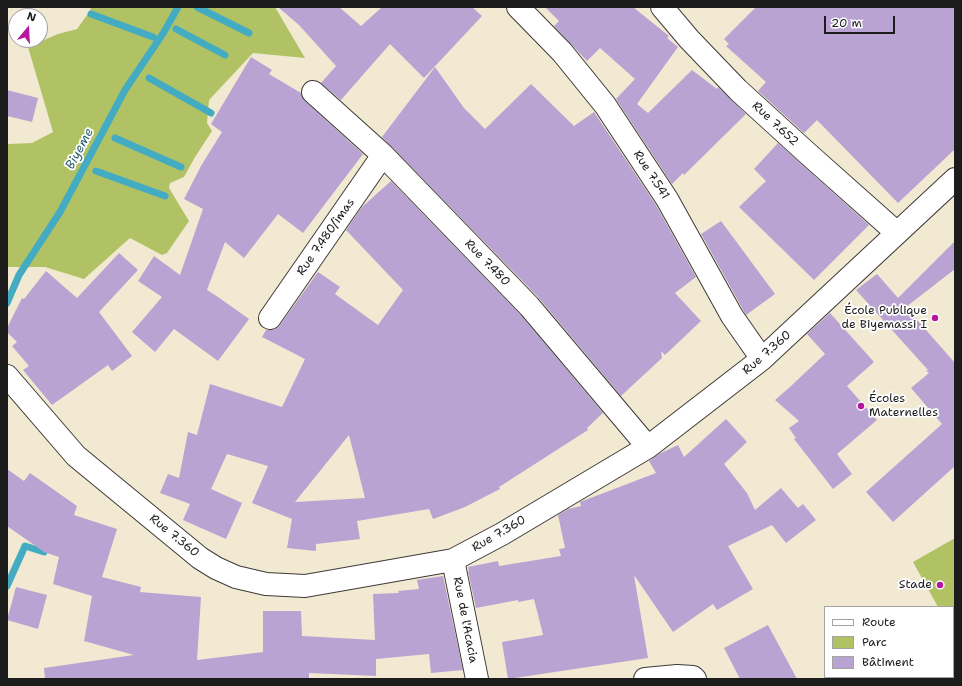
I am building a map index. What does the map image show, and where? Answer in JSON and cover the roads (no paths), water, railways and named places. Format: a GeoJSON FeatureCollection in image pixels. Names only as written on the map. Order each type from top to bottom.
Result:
{"type":"FeatureCollection","features":[{"type":"Feature","properties":{"kind":"street","name":"Rue 7.541"},"geometry":{"type":"LineString","coordinates":[[518,7],[562,52],[605,105],[667,199],[732,316],[762,359]]}},
{"type":"Feature","properties":{"kind":"street","name":"Rue 7.652"},"geometry":{"type":"LineString","coordinates":[[662,7],[689,39],[738,90],[897,233]]}},
{"type":"Feature","properties":{"kind":"street","name":"Rue 7.480"},"geometry":{"type":"LineString","coordinates":[[313,92],[383,155],[529,306],[648,447]]}},
{"type":"Feature","properties":{"kind":"street","name":"Rue 7.480/imas"},"geometry":{"type":"LineString","coordinates":[[270,318],[383,155]]}},
{"type":"Feature","properties":{"kind":"street","name":"Rue 7.360"},"geometry":{"type":"LineString","coordinates":[[8,377],[76,456],[200,558],[216,568],[236,577],[266,584],[305,586],[453,560],[502,534],[648,447],[762,359],[955,179]]}},
{"type":"Feature","properties":{"kind":"street","name":"Rue de l'Acacia"},"geometry":{"type":"LineString","coordinates":[[453,560],[477,679]]}},
{"type":"Feature","properties":{"kind":"street"},"geometry":{"type":"LineString","coordinates":[[645,679],[677,676],[693,677],[695,679]]}},
{"type":"Feature","properties":{"kind":"waterway","name":"Biyeme"},"geometry":{"type":"LineString","coordinates":[[7,303],[19,275],[60,212],[125,90],[164,32],[178,7]]}},
{"type":"Feature","properties":{"kind":"waterway"},"geometry":{"type":"LineString","coordinates":[[197,7],[249,33]]}},
{"type":"Feature","properties":{"kind":"waterway"},"geometry":{"type":"LineString","coordinates":[[91,14],[153,37]]}},
{"type":"Feature","properties":{"kind":"waterway"},"geometry":{"type":"LineString","coordinates":[[176,29],[225,55]]}},
{"type":"Feature","properties":{"kind":"waterway"},"geometry":{"type":"LineString","coordinates":[[149,78],[211,113]]}},
{"type":"Feature","properties":{"kind":"waterway"},"geometry":{"type":"LineString","coordinates":[[115,138],[181,167]]}},
{"type":"Feature","properties":{"kind":"waterway"},"geometry":{"type":"LineString","coordinates":[[96,171],[165,196]]}},
{"type":"Feature","properties":{"kind":"waterway"},"geometry":{"type":"LineString","coordinates":[[7,586],[25,546],[44,552]]}},
{"type":"Feature","properties":{"kind":"place","name":"École Publique de Biyemassi I"},"geometry":{"type":"Point","coordinates":[935,318]}},
{"type":"Feature","properties":{"kind":"place","name":"Écoles Maternelles"},"geometry":{"type":"Point","coordinates":[861,406]}},
{"type":"Feature","properties":{"kind":"place","name":"Stade"},"geometry":{"type":"Point","coordinates":[940,585]}}]}
